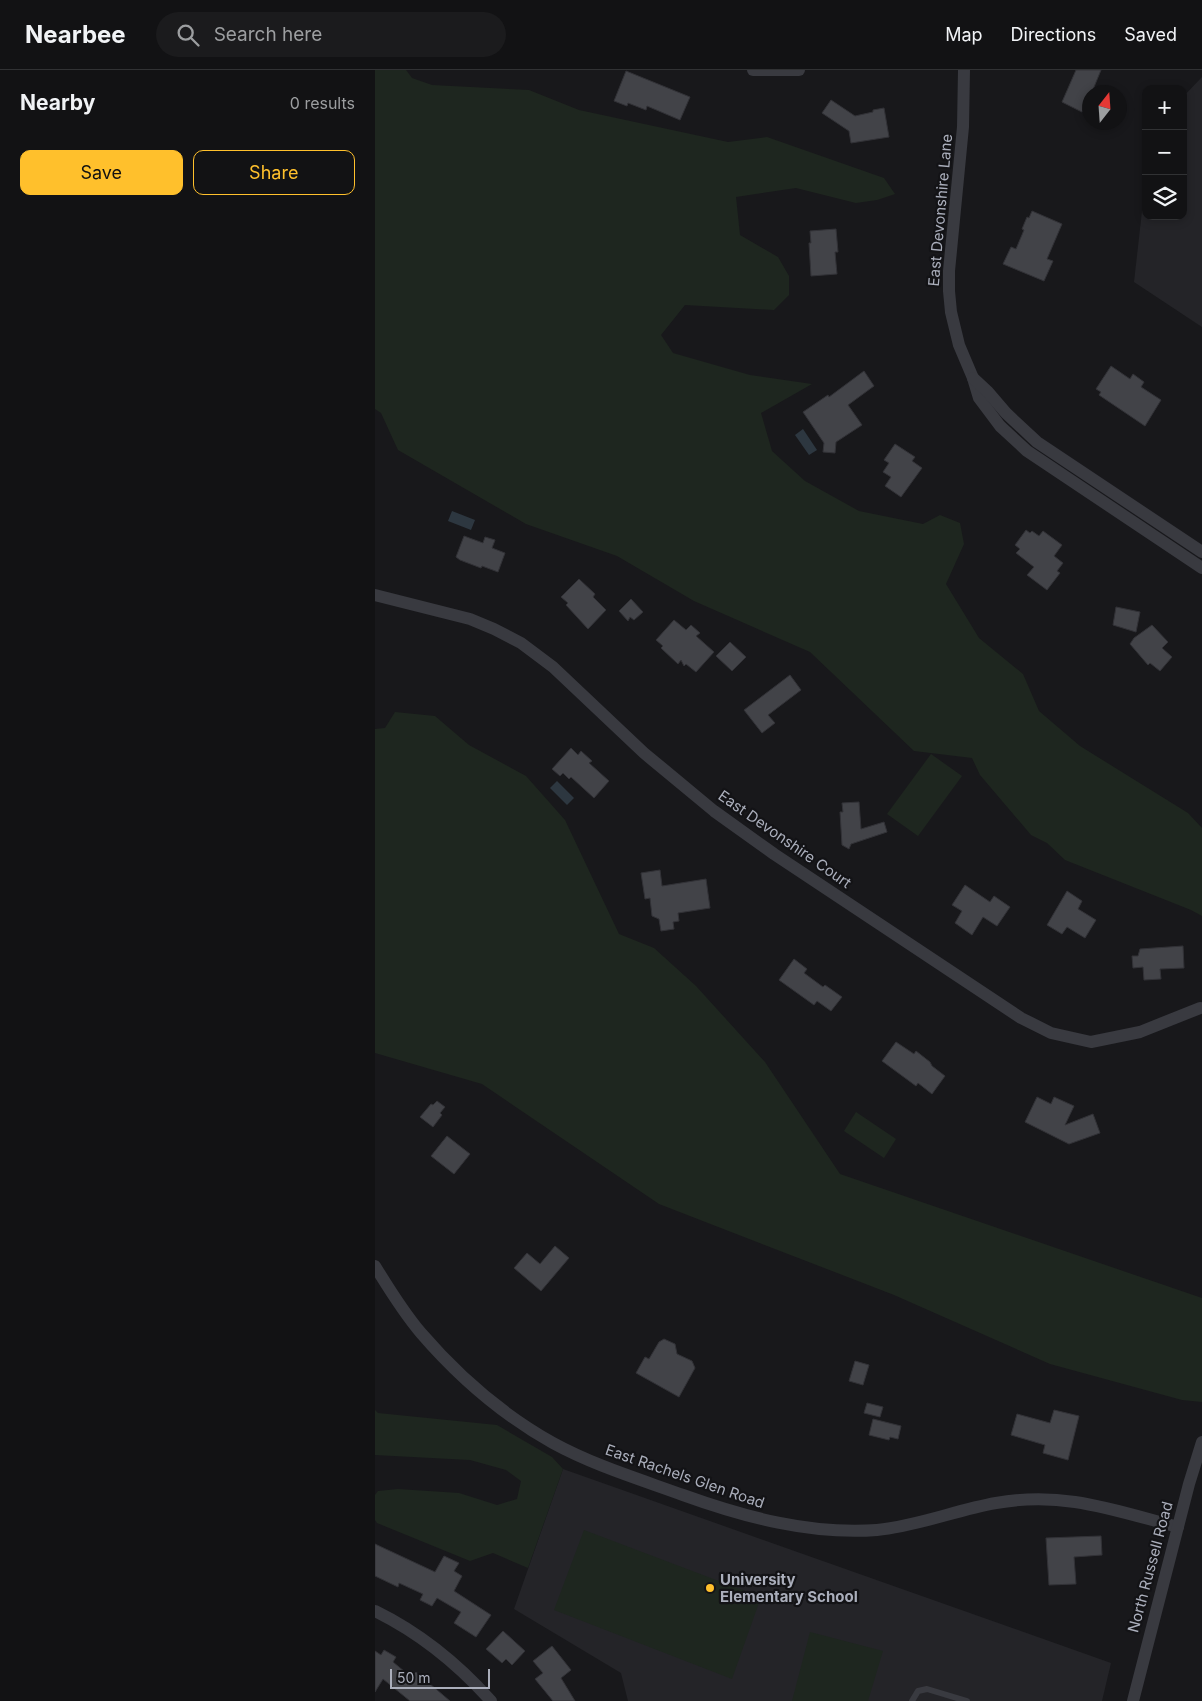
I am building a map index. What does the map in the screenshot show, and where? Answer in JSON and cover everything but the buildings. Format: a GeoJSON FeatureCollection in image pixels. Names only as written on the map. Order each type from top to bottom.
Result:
{"type":"FeatureCollection","features":[{"type":"Feature","properties":{"kind":"street"},"geometry":{"type":"LineString","coordinates":[[753,70],[799,70]]}},
{"type":"Feature","properties":{"kind":"street","name":"East Devonshire Lane"},"geometry":{"type":"LineString","coordinates":[[964,70],[963,127],[949,270],[949,291],[954,328],[979,398],[986,410],[1000,426],[1027,451],[1202,568]]}},
{"type":"Feature","properties":{"kind":"street","name":"East Devonshire Lane"},"geometry":{"type":"LineString","coordinates":[[973,378],[1037,442],[1202,552]]}},
{"type":"Feature","properties":{"kind":"street","name":"East Devonshire Court"},"geometry":{"type":"LineString","coordinates":[[375,595],[462,616],[521,642],[553,667],[644,753],[714,812],[1021,1018],[1042,1030],[1091,1042],[1140,1032],[1201,1008]]}},
{"type":"Feature","properties":{"kind":"street","name":"East Rachels Glen Road"},"geometry":{"type":"LineString","coordinates":[[375,1266],[392,1293],[426,1339],[480,1392],[517,1420],[588,1460],[696,1500],[767,1520],[830,1530],[878,1530],[923,1522],[995,1503],[1038,1498],[1070,1500],[1106,1507],[1178,1527]]}},
{"type":"Feature","properties":{"kind":"street","name":"North Russell Road"},"geometry":{"type":"LineString","coordinates":[[1133,1701],[1189,1484],[1202,1442]]}},
{"type":"Feature","properties":{"kind":"street"},"geometry":{"type":"LineString","coordinates":[[375,1612],[414,1633],[450,1660],[491,1701]]}},
{"type":"Feature","properties":{"kind":"lane"},"geometry":{"type":"LineString","coordinates":[[912,1701],[918,1691],[927,1690],[967,1701]]}},
{"type":"Feature","properties":{"kind":"shaded area"},"geometry":{"type":"Polygon","coordinates":[[[375,70],[406,70],[412,78],[432,85],[529,90],[579,110],[728,142],[767,137],[884,178],[895,194],[877,200],[856,203],[796,188],[736,197],[740,235],[778,257],[789,276],[789,295],[774,310],[685,305],[661,335],[673,353],[750,375],[812,384],[761,413],[772,451],[805,481],[859,511],[923,524],[940,515],[960,523],[964,544],[946,584],[979,638],[1023,674],[1039,711],[1080,746],[1188,813],[1202,828],[1202,916],[1065,860],[1047,843],[1031,835],[980,775],[972,758],[914,751],[810,652],[694,601],[617,556],[526,524],[398,450],[381,413],[375,409],[375,70]]]}},
{"type":"Feature","properties":{"kind":"shaded area"},"geometry":{"type":"Polygon","coordinates":[[[1202,77],[1202,327],[1134,282],[1142,211],[1142,220],[1187,220],[1187,93],[1202,77]]]}},
{"type":"Feature","properties":{"kind":"shaded area"},"geometry":{"type":"Polygon","coordinates":[[[803,429],[817,450],[809,455],[795,435],[803,429]]]}},
{"type":"Feature","properties":{"kind":"shaded area"},"geometry":{"type":"Polygon","coordinates":[[[452,511],[475,520],[471,530],[448,521],[452,511]]]}},
{"type":"Feature","properties":{"kind":"shaded area"},"geometry":{"type":"Polygon","coordinates":[[[395,712],[435,716],[469,745],[526,776],[565,820],[619,934],[654,948],[696,986],[765,1062],[840,1174],[1202,1298],[1202,1402],[1182,1400],[1050,1364],[894,1295],[659,1204],[482,1084],[375,1053],[375,729],[385,728],[395,712]]]}},
{"type":"Feature","properties":{"kind":"shaded area"},"geometry":{"type":"Polygon","coordinates":[[[931,754],[962,776],[918,836],[887,814],[931,754]]]}},
{"type":"Feature","properties":{"kind":"shaded area"},"geometry":{"type":"Polygon","coordinates":[[[557,781],[574,798],[567,805],[550,788],[557,781]]]}},
{"type":"Feature","properties":{"kind":"shaded area"},"geometry":{"type":"Polygon","coordinates":[[[856,1112],[896,1139],[884,1158],[844,1131],[856,1112]]]}},
{"type":"Feature","properties":{"kind":"shaded area"},"geometry":{"type":"Polygon","coordinates":[[[375,1410],[378,1413],[497,1425],[552,1457],[563,1469],[528,1568],[493,1553],[470,1561],[377,1523],[375,1520],[375,1495],[378,1491],[398,1489],[459,1493],[497,1505],[517,1499],[521,1481],[506,1470],[470,1460],[375,1455],[375,1410]]]}},
{"type":"Feature","properties":{"kind":"shaded area","name":"University Elementary School"},"geometry":{"type":"Polygon","coordinates":[[[563,1469],[1111,1663],[1102,1701],[628,1701],[621,1673],[514,1609],[563,1469]]]}},
{"type":"Feature","properties":{"kind":"shaded area"},"geometry":{"type":"Polygon","coordinates":[[[584,1530],[761,1597],[732,1679],[554,1610],[584,1530]]]}},
{"type":"Feature","properties":{"kind":"shaded area"},"geometry":{"type":"Polygon","coordinates":[[[810,1632],[883,1651],[868,1701],[792,1701],[810,1632]]]}},
{"type":"Feature","properties":{"kind":"place","name":"University Elementary School"},"geometry":{"type":"Point","coordinates":[710,1588]}}]}
